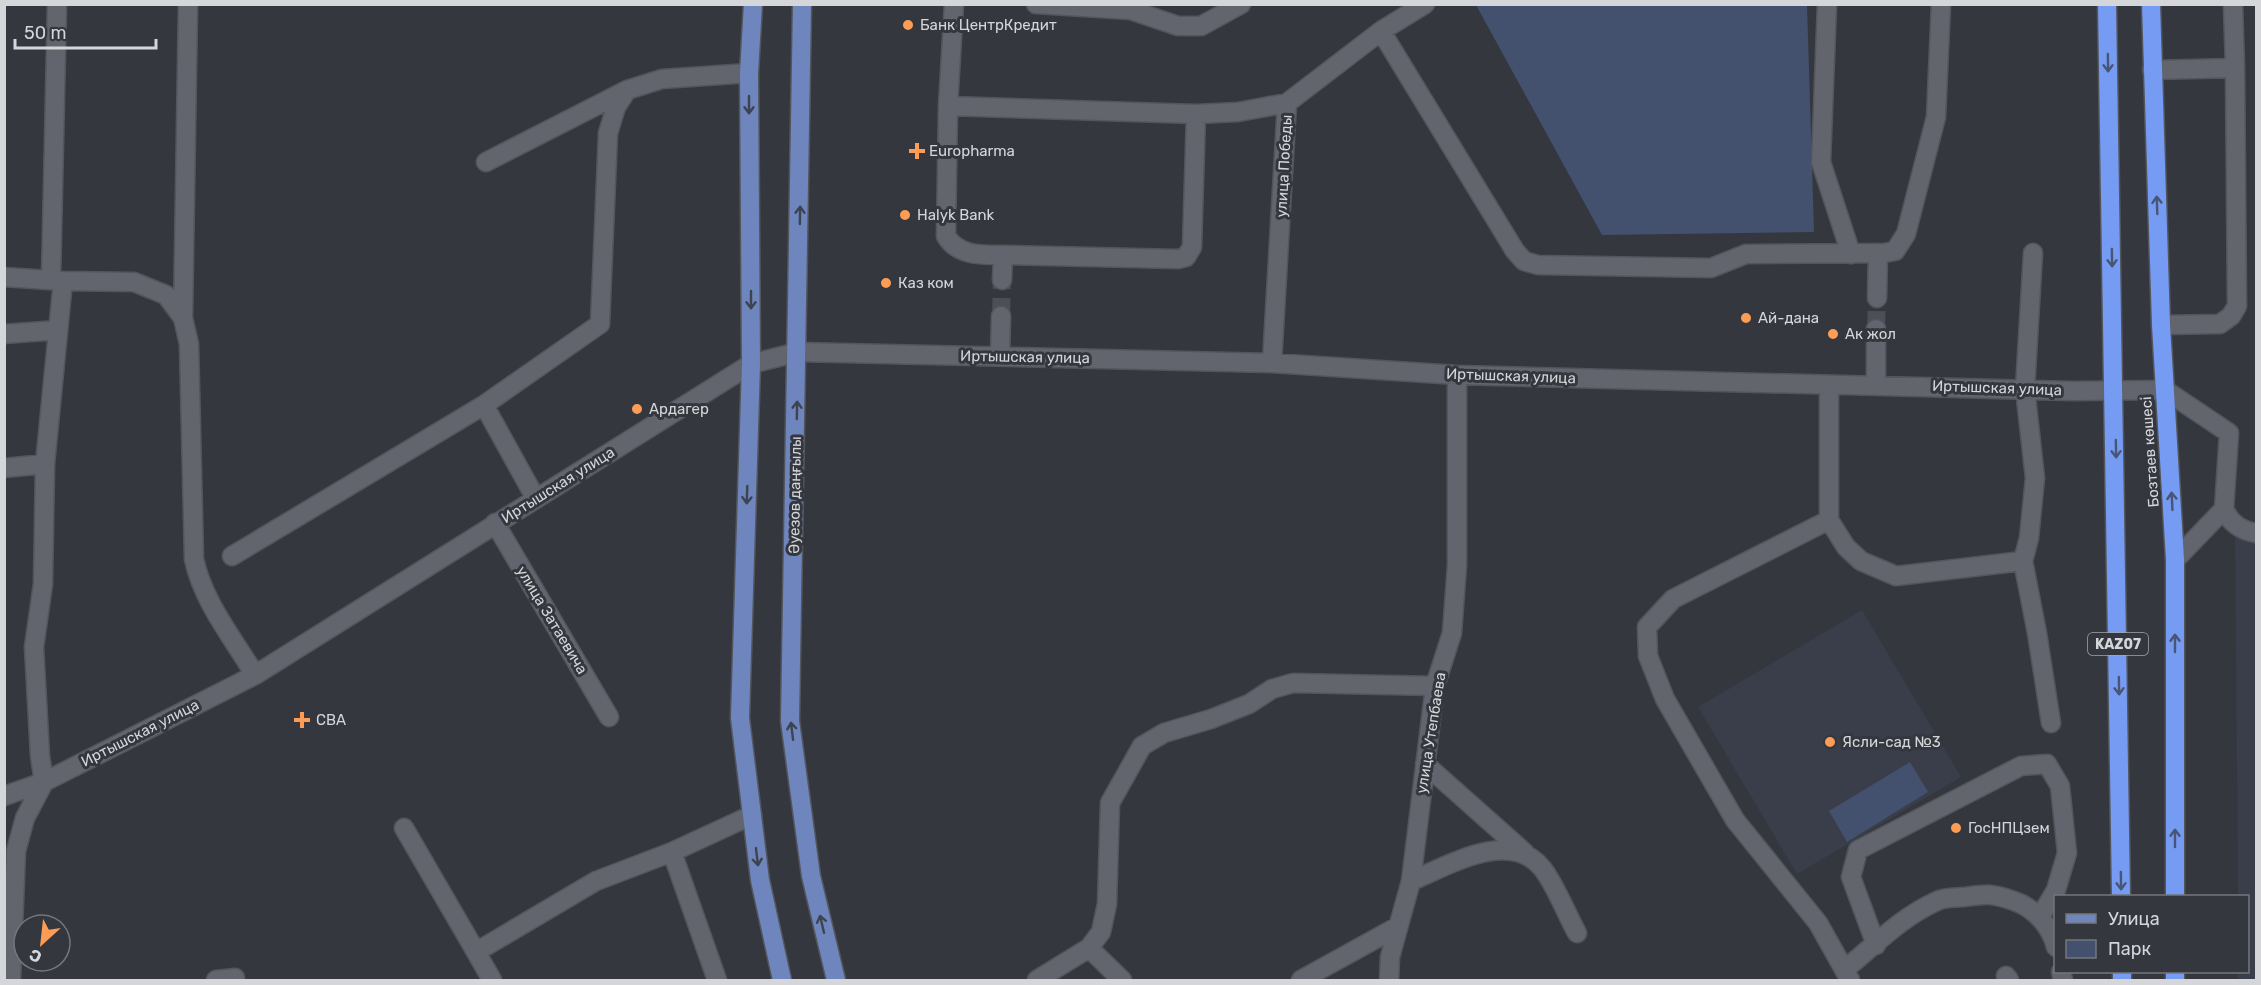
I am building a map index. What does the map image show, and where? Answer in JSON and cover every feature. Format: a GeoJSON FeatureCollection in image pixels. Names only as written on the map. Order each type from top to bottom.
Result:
{"type":"FeatureCollection","features":[{"type":"Feature","properties":{"kind":"highway","name":"Бозтаев көшесі"},"geometry":{"type":"LineString","coordinates":[[2107,4],[2115,391],[2121,895]]}},
{"type":"Feature","properties":{"kind":"highway","name":"Бозтаев көшесі"},"geometry":{"type":"LineString","coordinates":[[2151,4],[2161,325],[2175,560],[2175,895]]}},
{"type":"Feature","properties":{"kind":"main road"},"geometry":{"type":"LineString","coordinates":[[753,4],[749,73],[751,364],[740,718],[760,880],[782,981]]}},
{"type":"Feature","properties":{"kind":"main road","name":"Әуезов даңғылы"},"geometry":{"type":"LineString","coordinates":[[802,4],[798,352],[790,721],[811,876],[836,981]]}},
{"type":"Feature","properties":{"kind":"street"},"geometry":{"type":"LineString","coordinates":[[11,981],[16,851],[24,818],[44,782],[40,756],[34,647],[43,584],[45,464],[58,330],[57,4]]}},
{"type":"Feature","properties":{"kind":"street"},"geometry":{"type":"LineString","coordinates":[[188,4],[183,318],[189,344],[194,559],[204,594],[255,675]]}},
{"type":"Feature","properties":{"kind":"street"},"geometry":{"type":"LineString","coordinates":[[954,4],[948,106],[945,236],[951,246],[973,255],[1178,260],[1186,257],[1192,247],[1196,114]]}},
{"type":"Feature","properties":{"kind":"street"},"geometry":{"type":"LineString","coordinates":[[1036,4],[1131,10],[1178,26],[1201,26],[1241,4]]}},
{"type":"Feature","properties":{"kind":"street","name":"улица Победы"},"geometry":{"type":"LineString","coordinates":[[1272,363],[1287,103],[1382,31],[1425,4]]}},
{"type":"Feature","properties":{"kind":"street"},"geometry":{"type":"LineString","coordinates":[[1827,4],[1821,162],[1851,254]]}},
{"type":"Feature","properties":{"kind":"street"},"geometry":{"type":"LineString","coordinates":[[1382,31],[1515,251],[1524,261],[1538,265],[1711,268],[1746,254],[1878,254],[1895,251],[1906,234],[1936,117],[1941,4]]}},
{"type":"Feature","properties":{"kind":"street"},"geometry":{"type":"LineString","coordinates":[[2161,325],[2220,324],[2231,316],[2237,306],[2233,4]]}},
{"type":"Feature","properties":{"kind":"street"},"geometry":{"type":"LineString","coordinates":[[2152,70],[2235,68]]}},
{"type":"Feature","properties":{"kind":"street"},"geometry":{"type":"LineString","coordinates":[[486,162],[627,90],[662,79],[749,73]]}},
{"type":"Feature","properties":{"kind":"street"},"geometry":{"type":"LineString","coordinates":[[232,556],[484,405],[600,324],[608,133],[616,107],[627,90]]}},
{"type":"Feature","properties":{"kind":"street"},"geometry":{"type":"LineString","coordinates":[[948,106],[1196,114],[1238,112],[1287,103]]}},
{"type":"Feature","properties":{"kind":"street"},"geometry":{"type":"LineString","coordinates":[[2033,253],[2025,389],[2035,478],[2029,538],[2023,561],[2051,723]]}},
{"type":"Feature","properties":{"kind":"street"},"geometry":{"type":"LineString","coordinates":[[1877,298],[1878,254]]}},
{"type":"Feature","properties":{"kind":"street"},"geometry":{"type":"LineString","coordinates":[[1002,280],[1003,255]]}},
{"type":"Feature","properties":{"kind":"street"},"geometry":{"type":"LineString","coordinates":[[4,277],[134,282],[166,296],[183,318]]}},
{"type":"Feature","properties":{"kind":"street"},"geometry":{"type":"LineString","coordinates":[[1000,357],[1001,316]]}},
{"type":"Feature","properties":{"kind":"street"},"geometry":{"type":"LineString","coordinates":[[1876,329],[1876,385]]}},
{"type":"Feature","properties":{"kind":"street"},"geometry":{"type":"LineString","coordinates":[[4,334],[58,330]]}},
{"type":"Feature","properties":{"kind":"street","name":"Иртышская улица"},"geometry":{"type":"LineString","coordinates":[[4,796],[44,782],[255,675],[751,364],[798,352],[1272,363],[1457,375],[1829,385],[2165,390]]}},
{"type":"Feature","properties":{"kind":"street","name":"улица Утепбаева"},"geometry":{"type":"LineString","coordinates":[[1389,981],[1390,957],[1411,881],[1435,686],[1452,633],[1457,565],[1457,375]]}},
{"type":"Feature","properties":{"kind":"street"},"geometry":{"type":"LineString","coordinates":[[1829,385],[1829,520],[1846,547],[1861,561],[1896,576],[2023,561]]}},
{"type":"Feature","properties":{"kind":"street"},"geometry":{"type":"LineString","coordinates":[[2165,390],[2229,433],[2224,509],[2233,523],[2249,532],[2256,533]]}},
{"type":"Feature","properties":{"kind":"street"},"geometry":{"type":"LineString","coordinates":[[484,405],[536,499]]}},
{"type":"Feature","properties":{"kind":"street"},"geometry":{"type":"LineString","coordinates":[[4,468],[45,464]]}},
{"type":"Feature","properties":{"kind":"street"},"geometry":{"type":"LineString","coordinates":[[2175,560],[2224,509]]}},
{"type":"Feature","properties":{"kind":"street"},"geometry":{"type":"LineString","coordinates":[[1829,520],[1673,599],[1647,627],[1648,656],[1665,699],[1735,820],[1818,923],[1847,975],[1898,923],[1939,900],[1993,893],[2021,903],[2040,917],[2053,935],[2054,941]]}},
{"type":"Feature","properties":{"kind":"street","name":"улица Затаевича"},"geometry":{"type":"LineString","coordinates":[[495,523],[609,717]]}},
{"type":"Feature","properties":{"kind":"street"},"geometry":{"type":"LineString","coordinates":[[1038,981],[1089,948],[1101,932],[1107,904],[1110,802],[1142,746],[1164,733],[1211,719],[1249,704],[1272,689],[1293,683],[1435,686]]}},
{"type":"Feature","properties":{"kind":"street"},"geometry":{"type":"LineString","coordinates":[[1425,764],[1542,868],[1576,933]]}},
{"type":"Feature","properties":{"kind":"street"},"geometry":{"type":"LineString","coordinates":[[1876,945],[1851,877],[1858,850],[2021,766],[2047,764],[2060,786],[2067,853],[2056,890],[2040,917]]}},
{"type":"Feature","properties":{"kind":"street"},"geometry":{"type":"LineString","coordinates":[[476,952],[596,881],[672,852],[752,815]]}},
{"type":"Feature","properties":{"kind":"street"},"geometry":{"type":"LineString","coordinates":[[404,828],[492,981]]}},
{"type":"Feature","properties":{"kind":"street"},"geometry":{"type":"LineString","coordinates":[[1411,881],[1486,851],[1503,849],[1526,854]]}},
{"type":"Feature","properties":{"kind":"street"},"geometry":{"type":"LineString","coordinates":[[672,852],[717,981]]}},
{"type":"Feature","properties":{"kind":"street"},"geometry":{"type":"LineString","coordinates":[[1301,981],[1397,927]]}},
{"type":"Feature","properties":{"kind":"street"},"geometry":{"type":"LineString","coordinates":[[1089,948],[1122,981]]}},
{"type":"Feature","properties":{"kind":"street"},"geometry":{"type":"LineString","coordinates":[[216,981],[235,978]]}},
{"type":"Feature","properties":{"kind":"shaded area"},"geometry":{"type":"Polygon","coordinates":[[[2235,532],[2256,532],[2256,980],[2238,980],[2238,973],[2249,973],[2249,895],[2238,895],[2235,532]]]}},
{"type":"Feature","properties":{"kind":"shaded area","name":"Ясли-сад №3"},"geometry":{"type":"Polygon","coordinates":[[[1862,610],[1961,777],[1797,874],[1698,707],[1862,610]]]}},
{"type":"Feature","properties":{"kind":"green space"},"geometry":{"type":"Polygon","coordinates":[[[1476,5],[1807,5],[1814,232],[1602,235],[1476,5]]]}},
{"type":"Feature","properties":{"kind":"green space"},"geometry":{"type":"Polygon","coordinates":[[[1910,762],[1928,792],[1847,842],[1829,811],[1910,762]]]}},
{"type":"Feature","properties":{"kind":"tunnel"},"geometry":{"type":"LineString","coordinates":[[1001,316],[1002,280]]}},
{"type":"Feature","properties":{"kind":"tunnel"},"geometry":{"type":"LineString","coordinates":[[1876,329],[1877,298]]}},
{"type":"Feature","properties":{"kind":"place","name":"Банк ЦентрКредит"},"geometry":{"type":"Point","coordinates":[908,25]}},
{"type":"Feature","properties":{"kind":"place","name":"Europharma"},"geometry":{"type":"Point","coordinates":[917,151]}},
{"type":"Feature","properties":{"kind":"place","name":"Halyk Bank"},"geometry":{"type":"Point","coordinates":[905,215]}},
{"type":"Feature","properties":{"kind":"place","name":"Каз ком"},"geometry":{"type":"Point","coordinates":[886,283]}},
{"type":"Feature","properties":{"kind":"place","name":"Ай-дана"},"geometry":{"type":"Point","coordinates":[1746,318]}},
{"type":"Feature","properties":{"kind":"place","name":"Ак жол"},"geometry":{"type":"Point","coordinates":[1833,334]}},
{"type":"Feature","properties":{"kind":"place","name":"Ардагер"},"geometry":{"type":"Point","coordinates":[637,409]}},
{"type":"Feature","properties":{"kind":"place","name":"СВА"},"geometry":{"type":"Point","coordinates":[302,720]}},
{"type":"Feature","properties":{"kind":"place","name":"Ясли-сад №3"},"geometry":{"type":"Point","coordinates":[1830,742]}},
{"type":"Feature","properties":{"kind":"place","name":"ГосНПЦзем"},"geometry":{"type":"Point","coordinates":[1956,828]}}]}
